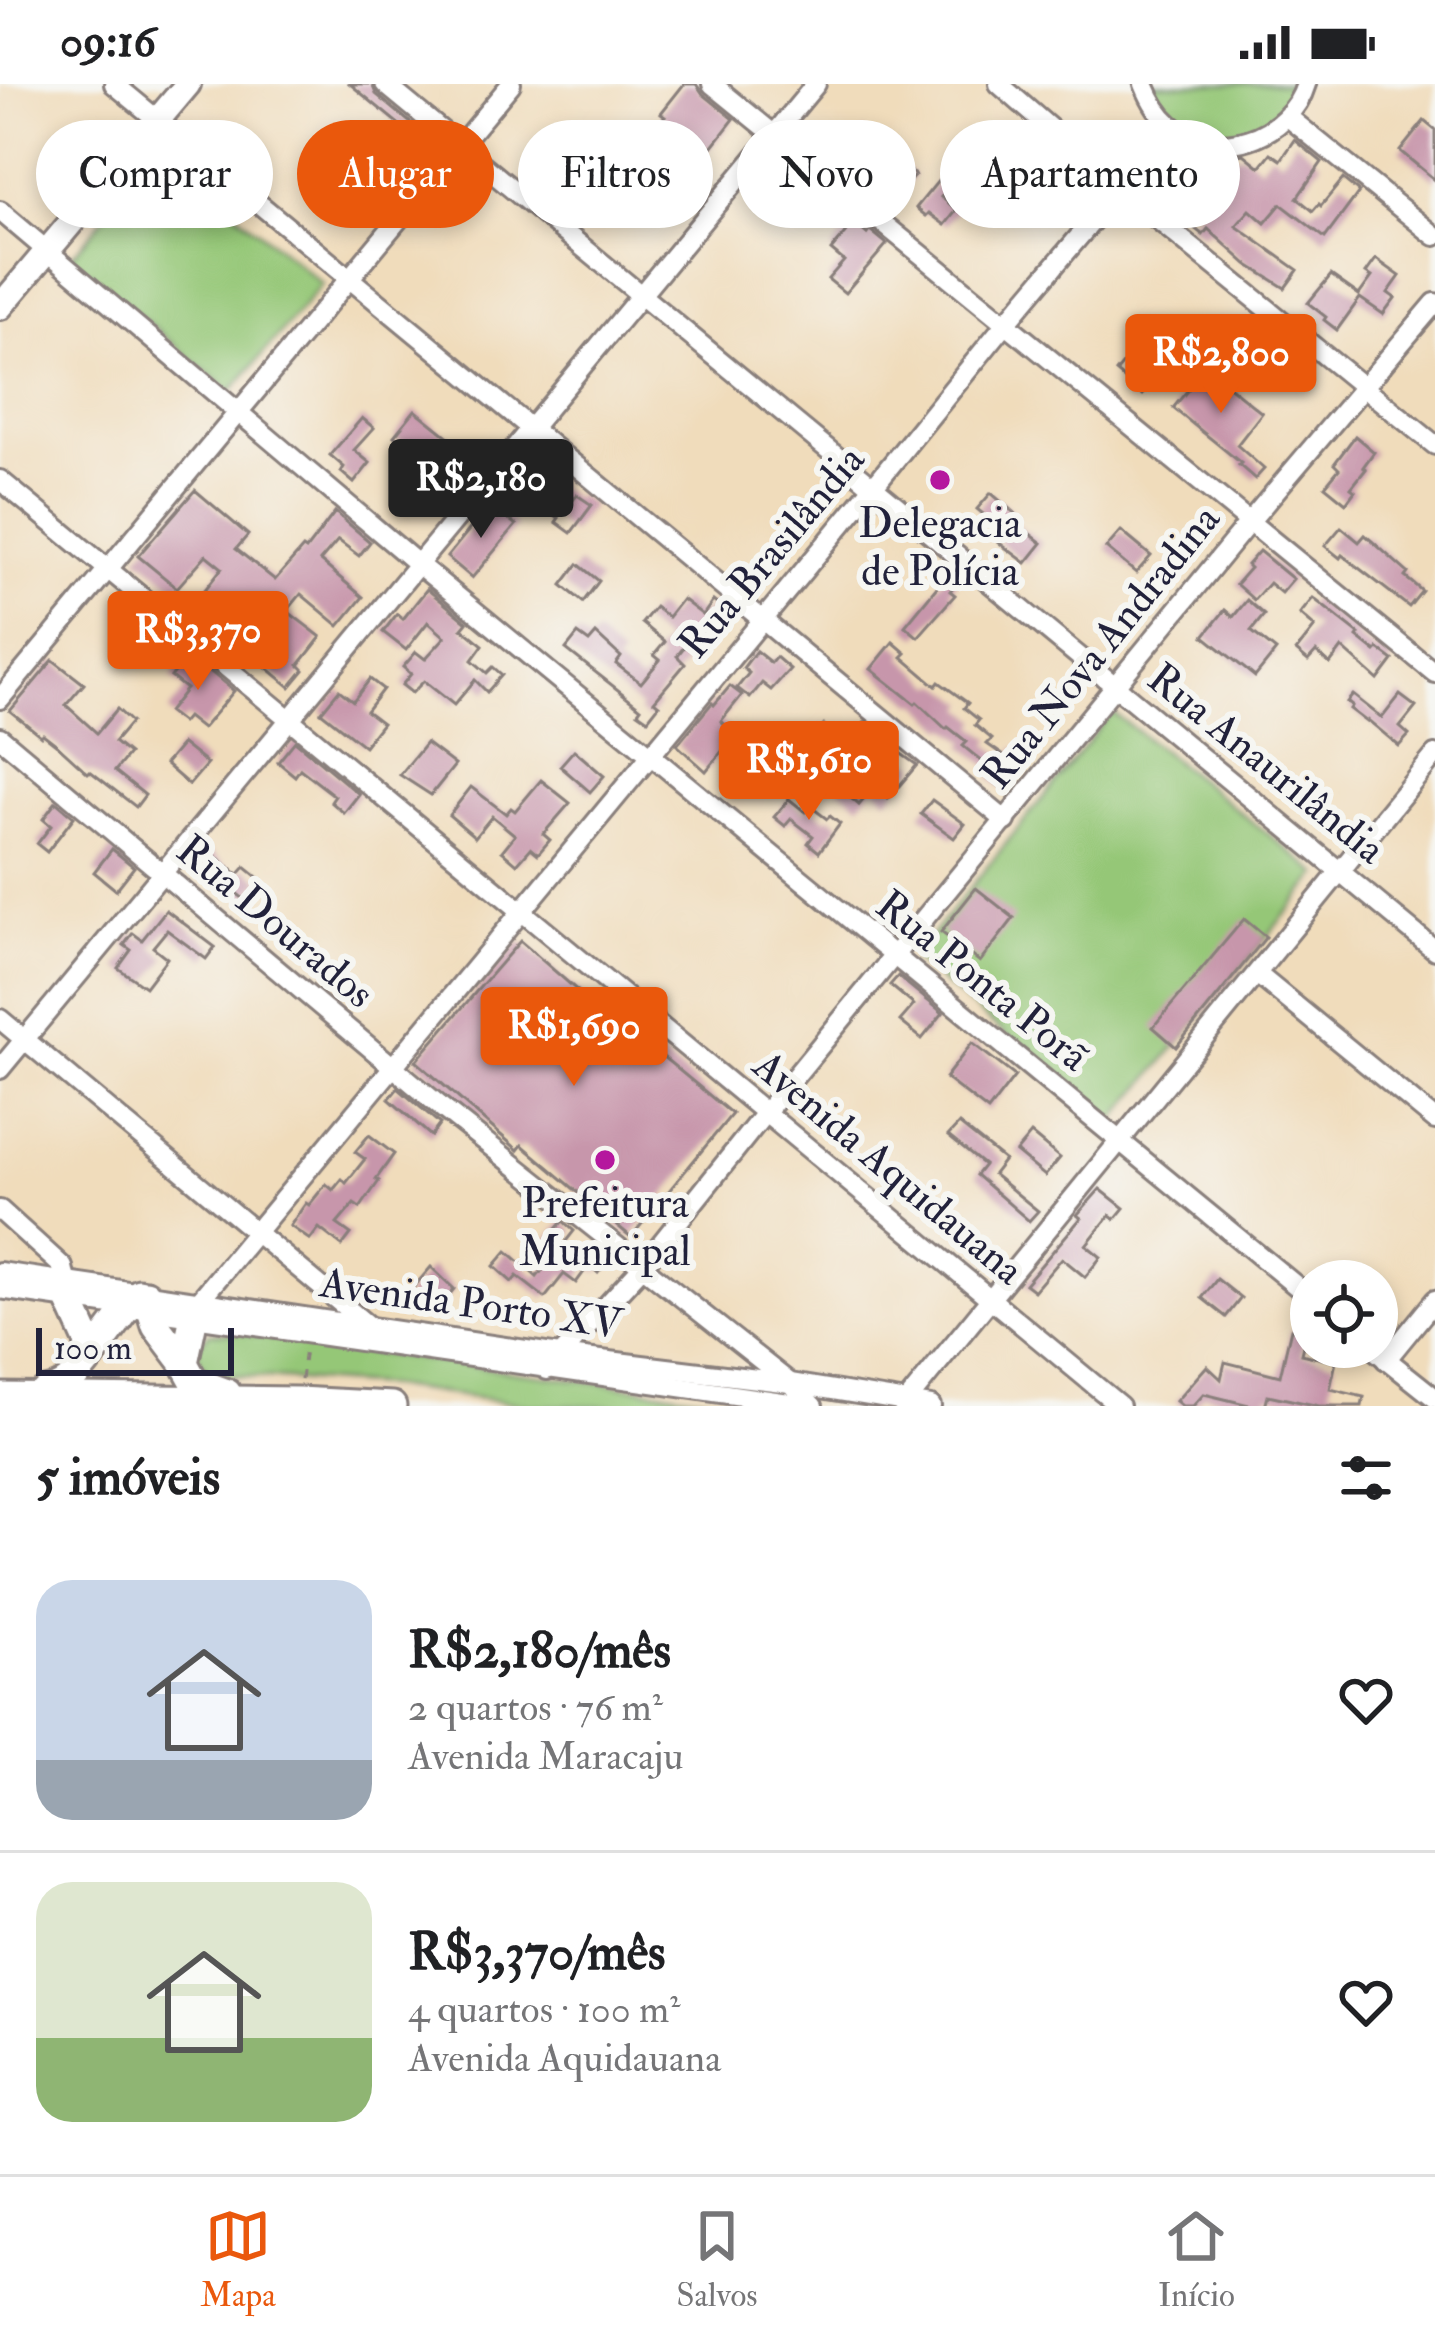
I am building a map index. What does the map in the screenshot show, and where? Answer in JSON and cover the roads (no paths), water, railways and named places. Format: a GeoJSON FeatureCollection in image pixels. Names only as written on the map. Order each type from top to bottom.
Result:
{"type":"FeatureCollection","features":[{"type":"Feature","properties":{"kind":"highway"},"geometry":{"type":"LineString","coordinates":[[68,1291],[90,1358]]}},
{"type":"Feature","properties":{"kind":"highway"},"geometry":{"type":"LineString","coordinates":[[5,1397],[69,1384],[141,1302],[194,1381],[248,1401]]}},
{"type":"Feature","properties":{"kind":"highway"},"geometry":{"type":"LineString","coordinates":[[184,1363],[196,1309]]}},
{"type":"Feature","properties":{"kind":"highway"},"geometry":{"type":"LineString","coordinates":[[5,1397],[376,1406]]}},
{"type":"Feature","properties":{"kind":"main road"},"geometry":{"type":"LineString","coordinates":[[158,120],[188,84]]}},
{"type":"Feature","properties":{"kind":"main road"},"geometry":{"type":"LineString","coordinates":[[0,307],[65,228]]}},
{"type":"Feature","properties":{"kind":"street"},"geometry":{"type":"LineString","coordinates":[[114,84],[158,120]]}},
{"type":"Feature","properties":{"kind":"street","name":"Rua Anaurilândia"},"geometry":{"type":"LineString","coordinates":[[385,84],[428,120]]}},
{"type":"Feature","properties":{"kind":"street"},"geometry":{"type":"LineString","coordinates":[[481,120],[511,84]]}},
{"type":"Feature","properties":{"kind":"street"},"geometry":{"type":"LineString","coordinates":[[712,84],[756,120]]}},
{"type":"Feature","properties":{"kind":"street"},"geometry":{"type":"LineString","coordinates":[[786,120],[815,84]]}},
{"type":"Feature","properties":{"kind":"street"},"geometry":{"type":"LineString","coordinates":[[999,84],[1040,120]]}},
{"type":"Feature","properties":{"kind":"street"},"geometry":{"type":"LineString","coordinates":[[1144,84],[1167,120]]}},
{"type":"Feature","properties":{"kind":"street"},"geometry":{"type":"LineString","coordinates":[[1240,141],[1288,117],[1306,84]]}},
{"type":"Feature","properties":{"kind":"street"},"geometry":{"type":"LineString","coordinates":[[1288,117],[1435,236]]}},
{"type":"Feature","properties":{"kind":"street","name":"Rua Anaurilândia"},"geometry":{"type":"LineString","coordinates":[[494,175],[1435,950]]}},
{"type":"Feature","properties":{"kind":"street"},"geometry":{"type":"LineString","coordinates":[[0,1069],[737,180]]}},
{"type":"Feature","properties":{"kind":"street","name":"Rua Ponta Porã"},"geometry":{"type":"LineString","coordinates":[[0,211],[419,565],[1290,1281]]}},
{"type":"Feature","properties":{"kind":"street"},"geometry":{"type":"LineString","coordinates":[[273,216],[1006,821]]}},
{"type":"Feature","properties":{"kind":"street"},"geometry":{"type":"LineString","coordinates":[[0,699],[391,228]]}},
{"type":"Feature","properties":{"kind":"street"},"geometry":{"type":"LineString","coordinates":[[889,228],[1435,673]]}},
{"type":"Feature","properties":{"kind":"street","name":"Rua Brasilândia"},"geometry":{"type":"LineString","coordinates":[[196,1309],[1087,228]]}},
{"type":"Feature","properties":{"kind":"street"},"geometry":{"type":"LineString","coordinates":[[1168,228],[1435,446]]}},
{"type":"Feature","properties":{"kind":"street","name":"Rua Nova Andradina"},"geometry":{"type":"LineString","coordinates":[[554,1362],[642,1267],[1250,521],[1435,303]]}},
{"type":"Feature","properties":{"kind":"street","name":"Avenida Aquidauana"},"geometry":{"type":"LineString","coordinates":[[0,480],[1120,1406]]}},
{"type":"Feature","properties":{"kind":"street","name":"Rua Dourados"},"geometry":{"type":"LineString","coordinates":[[0,736],[393,1067],[790,1383],[811,1406]]}},
{"type":"Feature","properties":{"kind":"street"},"geometry":{"type":"LineString","coordinates":[[903,1404],[1435,755]]}},
{"type":"Feature","properties":{"kind":"street"},"geometry":{"type":"LineString","coordinates":[[1256,974],[1435,1120]]}},
{"type":"Feature","properties":{"kind":"street"},"geometry":{"type":"LineString","coordinates":[[0,1019],[394,1348]]}},
{"type":"Feature","properties":{"kind":"street"},"geometry":{"type":"LineString","coordinates":[[0,1210],[63,1267],[68,1291]]}},
{"type":"Feature","properties":{"kind":"street","name":"Avenida Porto XV"},"geometry":{"type":"LineString","coordinates":[[0,1272],[68,1291]]}},
{"type":"Feature","properties":{"kind":"street","name":"Avenida Porto XV"},"geometry":{"type":"LineString","coordinates":[[0,1289],[68,1291],[368,1326],[811,1406]]}},
{"type":"Feature","properties":{"kind":"street"},"geometry":{"type":"LineString","coordinates":[[1398,1334],[1435,1300]]}},
{"type":"Feature","properties":{"kind":"street","name":"Avenida Porto XV"},"geometry":{"type":"LineString","coordinates":[[196,1309],[394,1348],[790,1383],[931,1406]]}},
{"type":"Feature","properties":{"kind":"street"},"geometry":{"type":"LineString","coordinates":[[1397,1368],[1435,1398]]}},
{"type":"Feature","properties":{"kind":"place","name":"Delegacia de Polícia"},"geometry":{"type":"Point","coordinates":[940,480]}},
{"type":"Feature","properties":{"kind":"place","name":"Prefeitura Municipal"},"geometry":{"type":"Point","coordinates":[605,1160]}}]}
